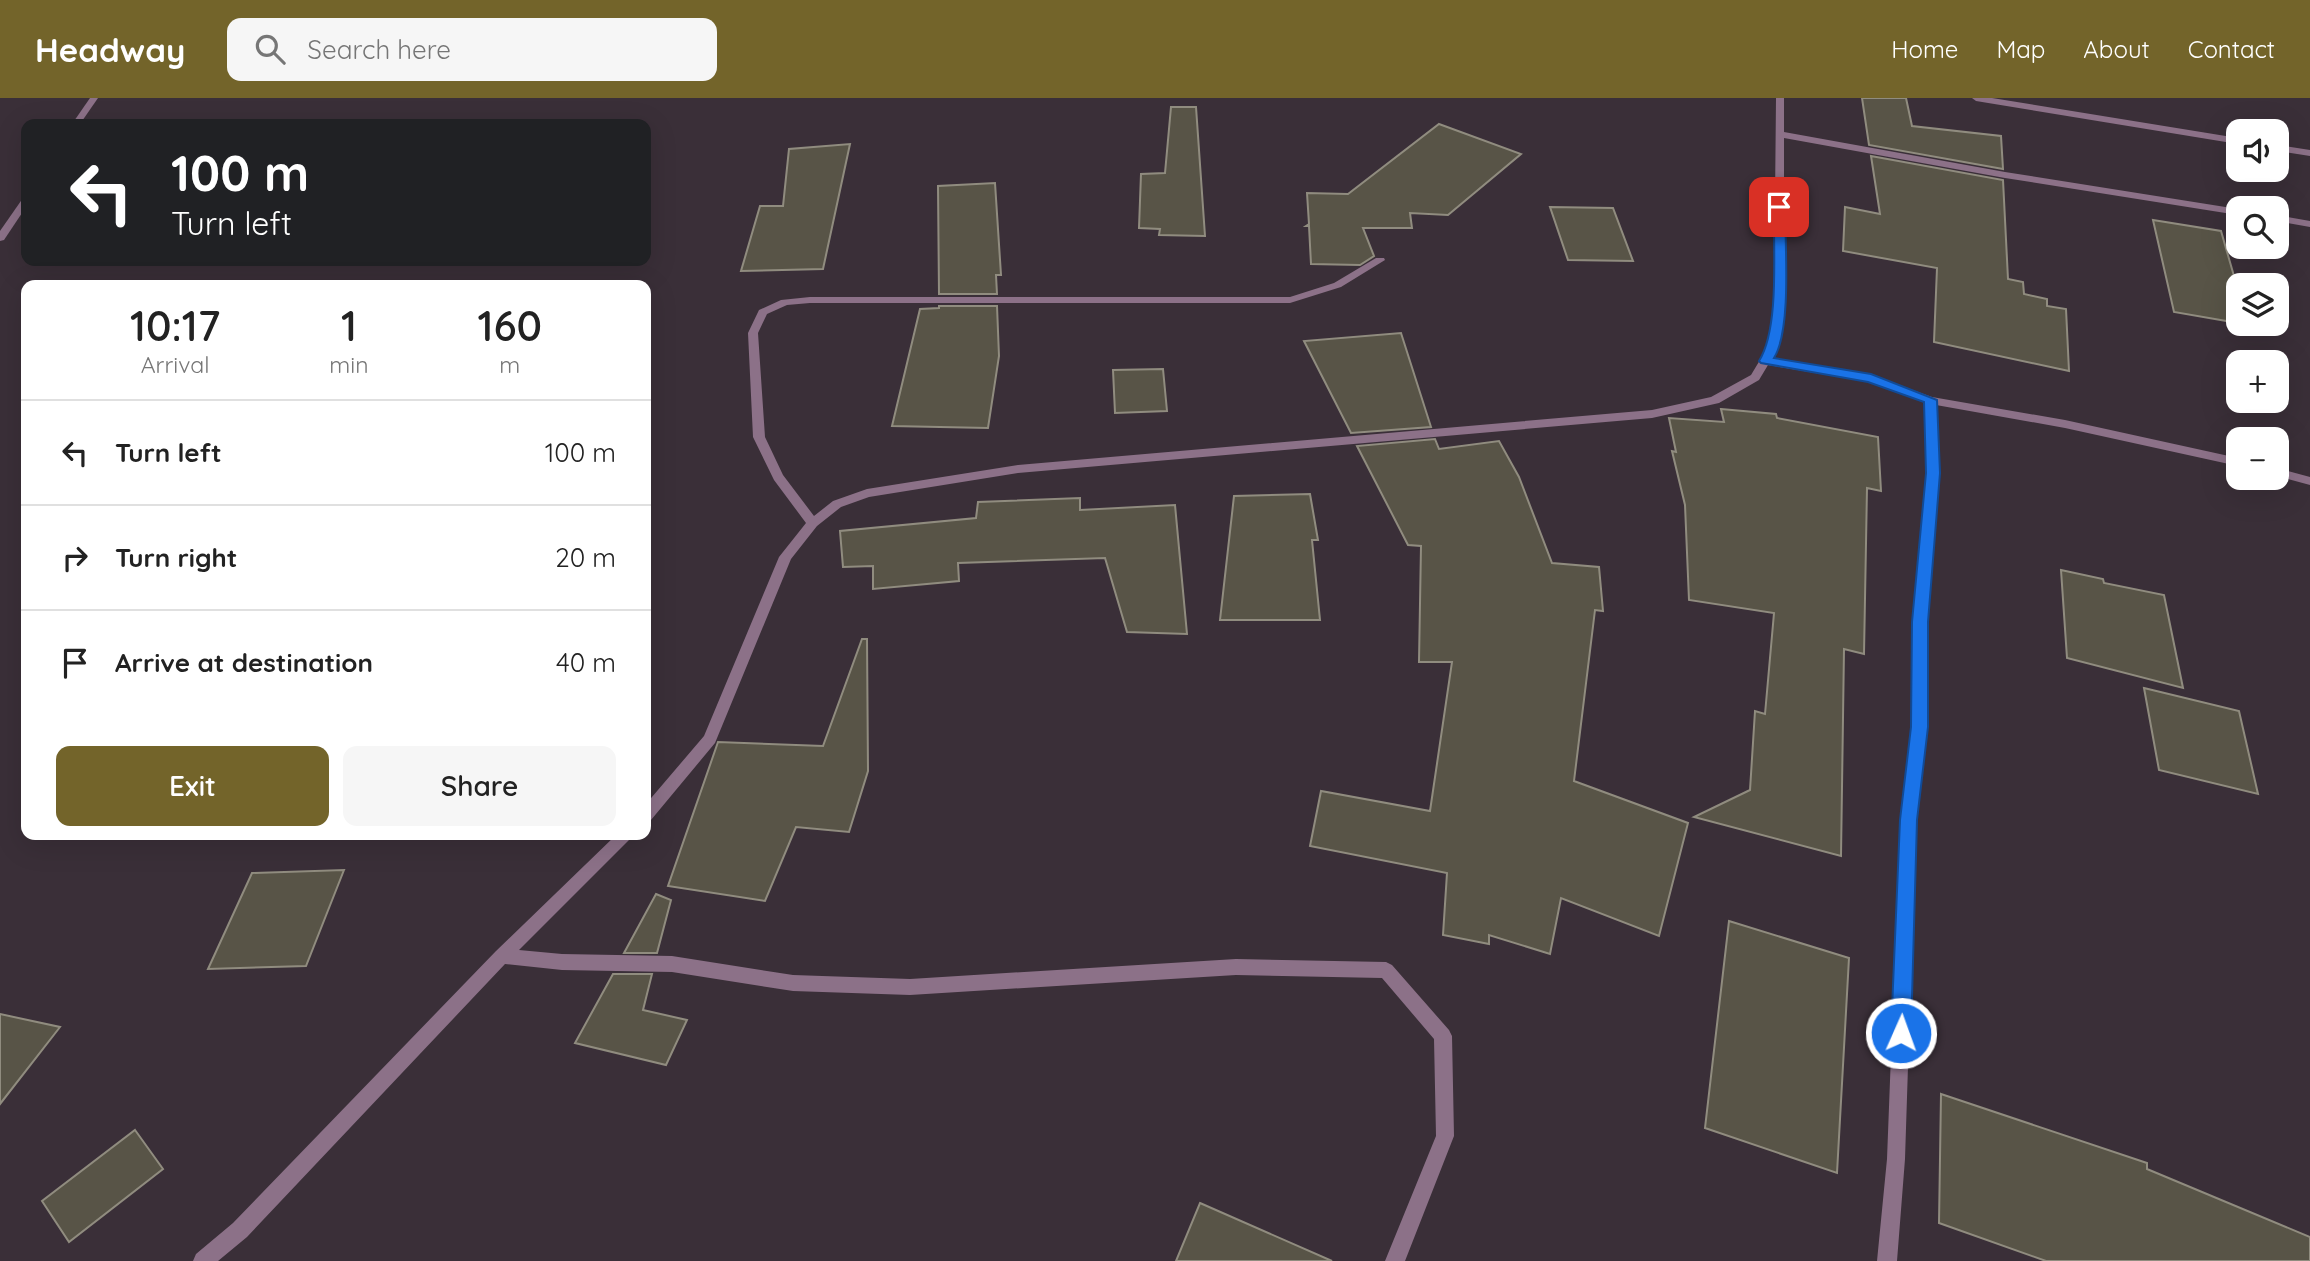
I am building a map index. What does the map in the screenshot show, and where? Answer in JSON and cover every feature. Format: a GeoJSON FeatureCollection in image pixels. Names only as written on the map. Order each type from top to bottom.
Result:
{"type":"FeatureCollection","features":[{"type":"Feature","properties":{"kind":"street"},"geometry":{"type":"LineString","coordinates":[[79,119],[93,98]]}},
{"type":"Feature","properties":{"kind":"street"},"geometry":{"type":"LineString","coordinates":[[651,809],[710,739],[785,557],[813,523],[837,504],[867,493],[1018,469],[1652,414],[1715,400],[1755,377],[1772,351],[1779,304],[1780,98]]}},
{"type":"Feature","properties":{"kind":"street"},"geometry":{"type":"LineString","coordinates":[[1976,98],[2226,139]]}},
{"type":"Feature","properties":{"kind":"street"},"geometry":{"type":"LineString","coordinates":[[1780,134],[2006,175],[2226,210]]}},
{"type":"Feature","properties":{"kind":"street"},"geometry":{"type":"LineString","coordinates":[[2289,150],[2310,153]]}},
{"type":"Feature","properties":{"kind":"street"},"geometry":{"type":"LineString","coordinates":[[0,238],[21,207]]}},
{"type":"Feature","properties":{"kind":"street"},"geometry":{"type":"LineString","coordinates":[[2289,220],[2310,224]]}},
{"type":"Feature","properties":{"kind":"street"},"geometry":{"type":"LineString","coordinates":[[813,523],[778,477],[759,437],[753,333],[763,312],[785,302],[810,300],[1290,300],[1320,294],[1343,284],[1380,260]]}},
{"type":"Feature","properties":{"kind":"street"},"geometry":{"type":"LineString","coordinates":[[1766,361],[1871,379],[1930,400],[2065,424],[2226,459]]}},
{"type":"Feature","properties":{"kind":"street"},"geometry":{"type":"LineString","coordinates":[[1886,1261],[1896,1159],[1908,820],[1919,727],[1920,622],[1933,473],[1930,400]]}},
{"type":"Feature","properties":{"kind":"street"},"geometry":{"type":"LineString","coordinates":[[2289,475],[2310,481]]}},
{"type":"Feature","properties":{"kind":"street"},"geometry":{"type":"LineString","coordinates":[[203,1261],[240,1230],[502,956],[621,840]]}},
{"type":"Feature","properties":{"kind":"street"},"geometry":{"type":"LineString","coordinates":[[502,956],[562,962],[672,964],[793,983],[909,987],[1236,967],[1387,970],[1443,1036],[1445,1136],[1395,1261]]}},
{"type":"Feature","properties":{"kind":"building"},"geometry":{"type":"Polygon","coordinates":[[[1862,98],[1906,98],[1912,126],[2001,136],[2003,169],[1869,145],[1862,98]]]}},
{"type":"Feature","properties":{"kind":"building"},"geometry":{"type":"Polygon","coordinates":[[[1171,107],[1196,107],[1205,236],[1159,235],[1160,229],[1139,228],[1141,174],[1165,173],[1171,107]]]}},
{"type":"Feature","properties":{"kind":"building"},"geometry":{"type":"Polygon","coordinates":[[[1439,124],[1521,154],[1448,215],[1410,213],[1412,228],[1363,228],[1374,256],[1360,265],[1311,264],[1309,226],[1306,226],[1309,224],[1307,193],[1348,194],[1439,124]]]}},
{"type":"Feature","properties":{"kind":"building"},"geometry":{"type":"Polygon","coordinates":[[[850,144],[823,269],[741,271],[760,206],[783,206],[789,149],[850,144]]]}},
{"type":"Feature","properties":{"kind":"building"},"geometry":{"type":"Polygon","coordinates":[[[1871,156],[2003,180],[2008,279],[2023,282],[2024,294],[2047,299],[2047,306],[2066,309],[2069,371],[1934,342],[1937,268],[1843,251],[1845,207],[1880,214],[1871,156]]]}},
{"type":"Feature","properties":{"kind":"building"},"geometry":{"type":"Polygon","coordinates":[[[995,183],[1001,275],[996,275],[997,294],[939,294],[938,186],[995,183]]]}},
{"type":"Feature","properties":{"kind":"building"},"geometry":{"type":"Polygon","coordinates":[[[1550,207],[1613,208],[1633,261],[1568,260],[1550,207]]]}},
{"type":"Feature","properties":{"kind":"building"},"geometry":{"type":"Polygon","coordinates":[[[2153,220],[2221,231],[2226,259],[2229,259],[2233,273],[2226,273],[2226,321],[2174,312],[2153,220]]]}},
{"type":"Feature","properties":{"kind":"building"},"geometry":{"type":"Polygon","coordinates":[[[939,306],[997,306],[999,356],[988,428],[892,426],[920,309],[939,306]]]}},
{"type":"Feature","properties":{"kind":"building"},"geometry":{"type":"Polygon","coordinates":[[[1401,333],[1431,427],[1351,433],[1304,341],[1401,333]]]}},
{"type":"Feature","properties":{"kind":"building"},"geometry":{"type":"Polygon","coordinates":[[[1163,369],[1167,411],[1115,413],[1113,370],[1163,369]]]}},
{"type":"Feature","properties":{"kind":"building"},"geometry":{"type":"Polygon","coordinates":[[[1721,409],[1776,414],[1777,418],[1878,437],[1881,491],[1867,488],[1864,654],[1844,649],[1841,856],[1694,817],[1750,790],[1755,711],[1765,714],[1774,613],[1689,600],[1685,505],[1672,451],[1676,452],[1669,418],[1724,422],[1721,409]]]}},
{"type":"Feature","properties":{"kind":"building"},"geometry":{"type":"Polygon","coordinates":[[[1435,439],[1439,449],[1499,441],[1519,477],[1552,563],[1599,567],[1603,611],[1595,610],[1574,781],[1688,823],[1659,936],[1561,898],[1550,954],[1489,935],[1489,944],[1443,935],[1447,873],[1310,846],[1321,791],[1430,811],[1452,662],[1419,662],[1421,546],[1408,545],[1357,446],[1435,439]]]}},
{"type":"Feature","properties":{"kind":"building"},"geometry":{"type":"Polygon","coordinates":[[[1310,494],[1318,540],[1312,540],[1320,620],[1220,620],[1234,496],[1310,494]]]}},
{"type":"Feature","properties":{"kind":"building"},"geometry":{"type":"Polygon","coordinates":[[[1080,498],[1080,510],[1175,505],[1187,634],[1127,632],[1105,558],[958,563],[959,581],[873,589],[873,566],[843,567],[840,531],[976,518],[978,502],[1080,498]]]}},
{"type":"Feature","properties":{"kind":"building"},"geometry":{"type":"Polygon","coordinates":[[[2061,570],[2103,579],[2104,583],[2164,595],[2183,688],[2067,658],[2061,570]]]}},
{"type":"Feature","properties":{"kind":"building"},"geometry":{"type":"Polygon","coordinates":[[[862,639],[867,639],[868,771],[849,832],[796,827],[765,901],[668,886],[718,742],[823,746],[862,639]]]}},
{"type":"Feature","properties":{"kind":"building"},"geometry":{"type":"Polygon","coordinates":[[[2144,688],[2239,711],[2258,794],[2159,770],[2144,688]]]}},
{"type":"Feature","properties":{"kind":"building"},"geometry":{"type":"Polygon","coordinates":[[[344,870],[306,966],[208,969],[252,873],[344,870]]]}},
{"type":"Feature","properties":{"kind":"building"},"geometry":{"type":"Polygon","coordinates":[[[656,894],[671,900],[657,953],[624,953],[656,894]]]}},
{"type":"Feature","properties":{"kind":"building"},"geometry":{"type":"Polygon","coordinates":[[[1729,921],[1849,958],[1837,1173],[1705,1128],[1729,921]]]}},
{"type":"Feature","properties":{"kind":"building"},"geometry":{"type":"Polygon","coordinates":[[[613,974],[652,974],[643,1010],[687,1020],[666,1065],[575,1043],[613,974]]]}},
{"type":"Feature","properties":{"kind":"building"},"geometry":{"type":"Polygon","coordinates":[[[0,1014],[60,1027],[0,1104],[0,1014]]]}},
{"type":"Feature","properties":{"kind":"building"},"geometry":{"type":"Polygon","coordinates":[[[1941,1094],[2147,1163],[2147,1169],[2310,1237],[2310,1261],[2046,1261],[1939,1223],[1941,1094]]]}},
{"type":"Feature","properties":{"kind":"building"},"geometry":{"type":"Polygon","coordinates":[[[135,1130],[163,1169],[69,1242],[42,1201],[135,1130]]]}},
{"type":"Feature","properties":{"kind":"building"},"geometry":{"type":"Polygon","coordinates":[[[1200,1203],[1332,1261],[1176,1261],[1200,1203]]]}},
{"type":"Feature","properties":{"kind":"route"},"geometry":{"type":"LineString","coordinates":[[1779,207],[1779,304],[1772,351],[1766,361],[1871,379],[1930,400],[1933,473],[1920,622],[1919,727],[1908,820],[1901,1033]]}}]}
